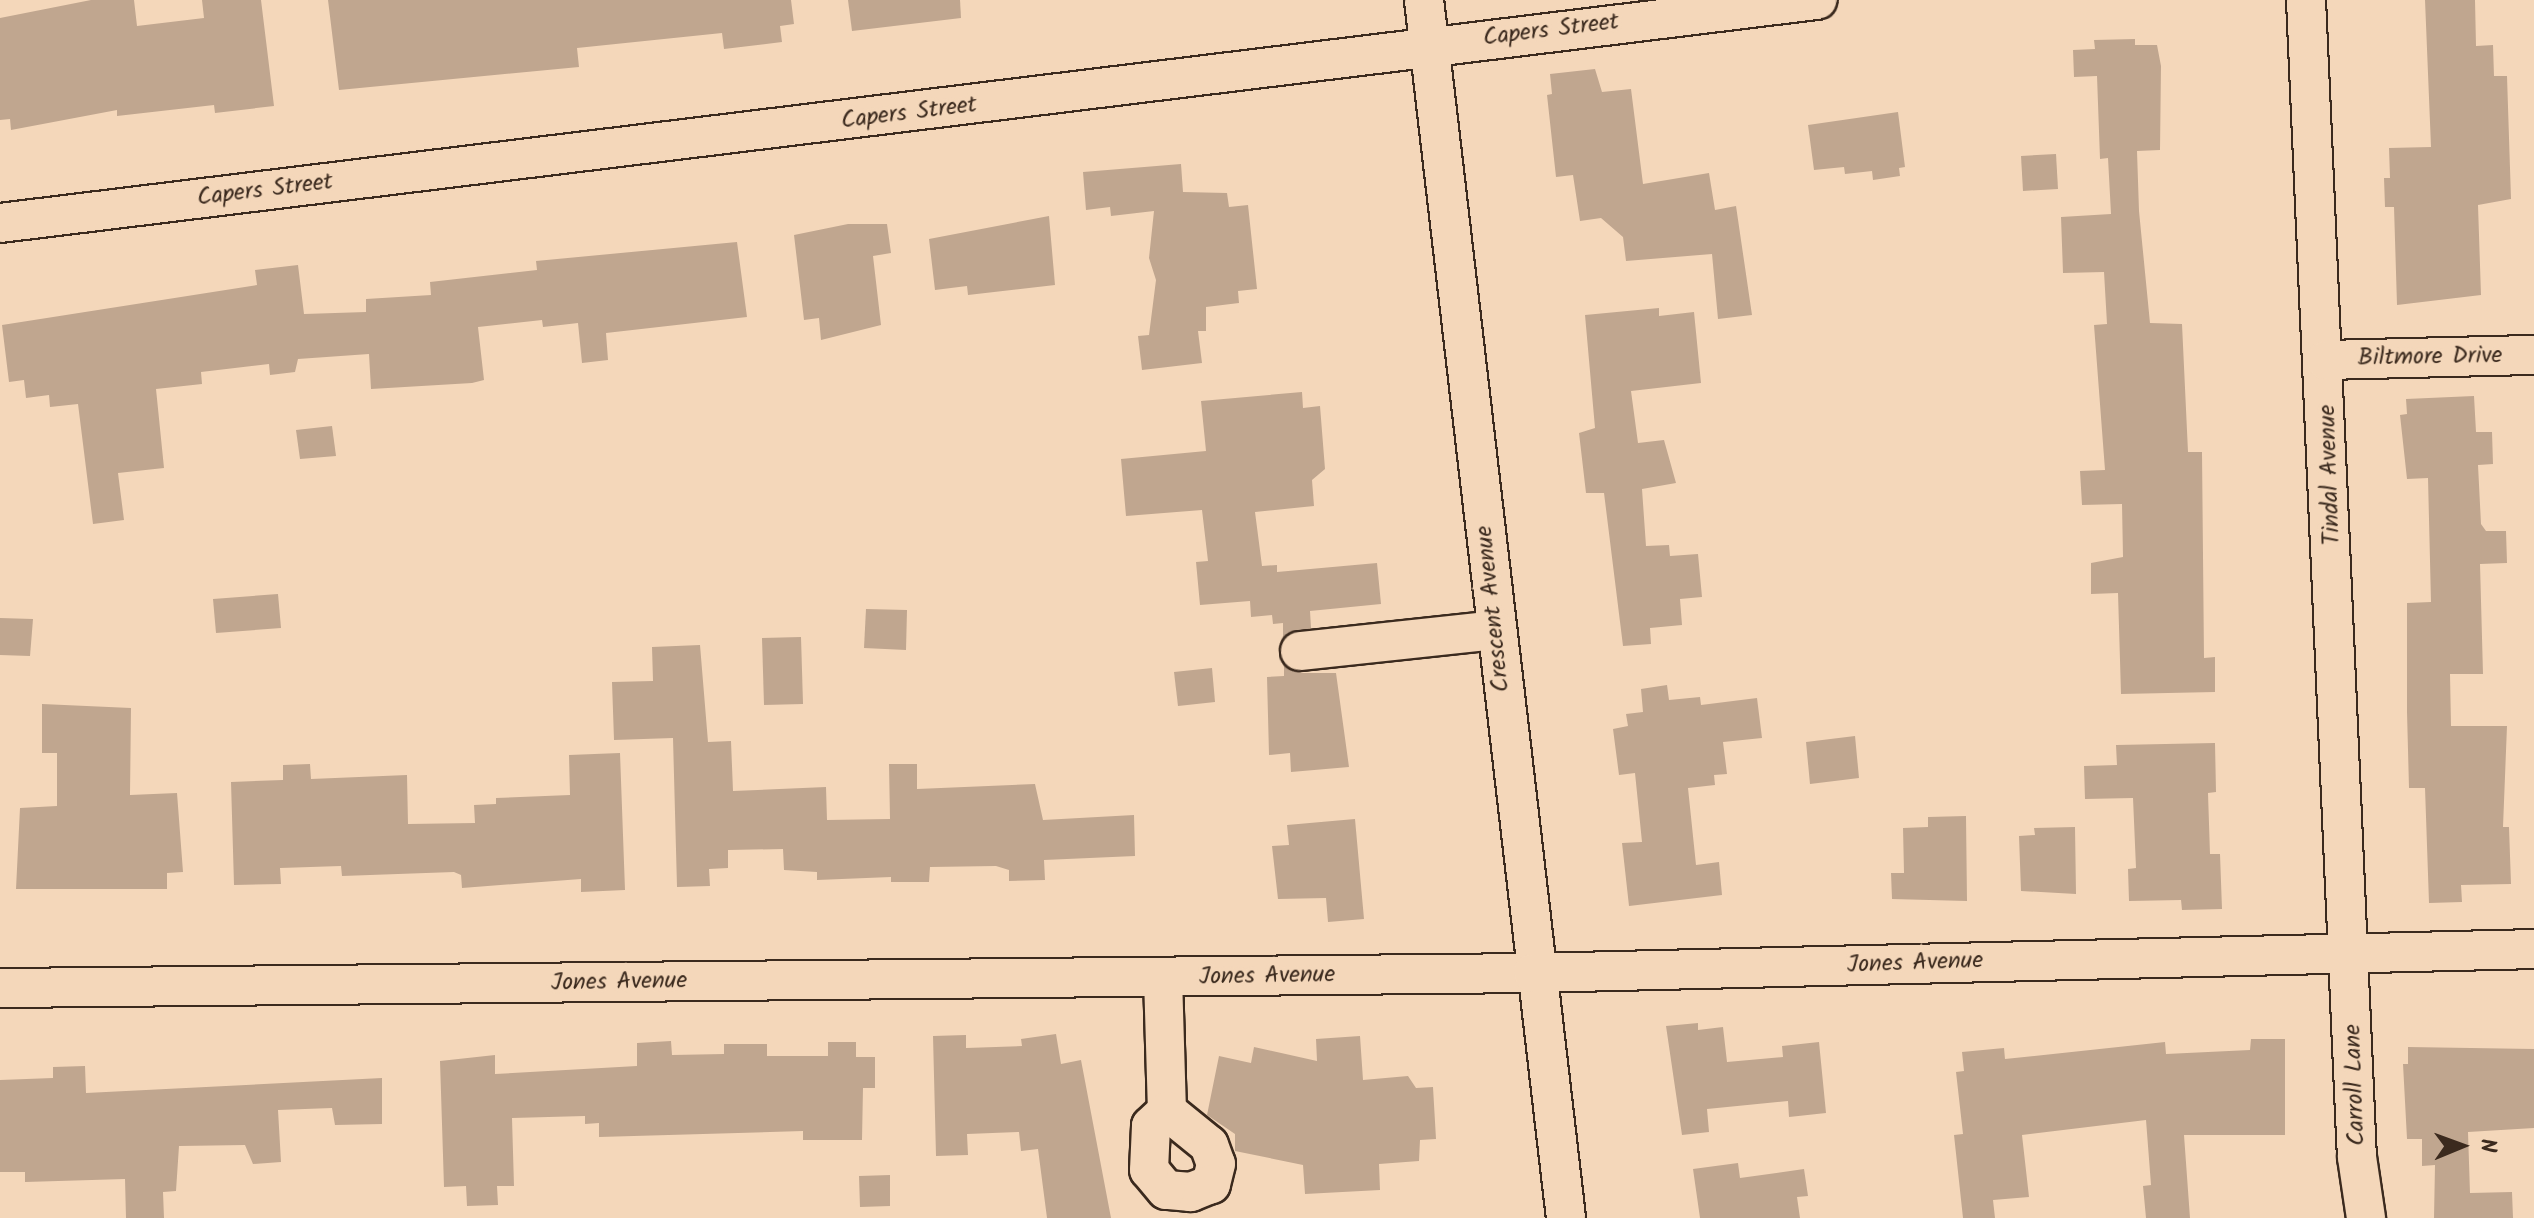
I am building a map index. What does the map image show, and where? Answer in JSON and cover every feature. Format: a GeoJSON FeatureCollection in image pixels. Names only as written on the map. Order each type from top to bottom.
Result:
{"type":"FeatureCollection","features":[{"type":"Feature","properties":{"kind":"street","name":"Crescent Avenue"},"geometry":{"type":"LineString","coordinates":[[1424,0],[1533,973],[1566,1218]]}},
{"type":"Feature","properties":{"kind":"street","name":"Capers Street"},"geometry":{"type":"LineString","coordinates":[[0,223],[1430,44],[1817,0]]}},
{"type":"Feature","properties":{"kind":"street","name":"Tindal Avenue"},"geometry":{"type":"LineString","coordinates":[[2306,0],[2326,360],[2350,950]]}},
{"type":"Feature","properties":{"kind":"street","name":"Biltmore Drive"},"geometry":{"type":"LineString","coordinates":[[2326,360],[2534,355]]}},
{"type":"Feature","properties":{"kind":"street"},"geometry":{"type":"LineString","coordinates":[[1300,651],[1495,630]]}},
{"type":"Feature","properties":{"kind":"street","name":"Jones Avenue"},"geometry":{"type":"LineString","coordinates":[[0,988],[1533,973],[2350,950],[2534,949]]}},
{"type":"Feature","properties":{"kind":"street","name":"Carroll Lane"},"geometry":{"type":"LineString","coordinates":[[2350,950],[2357,1157],[2366,1218]]}},
{"type":"Feature","properties":{"kind":"street"},"geometry":{"type":"LineString","coordinates":[[1163,977],[1167,1111]]}},
{"type":"Feature","properties":{"kind":"building"},"geometry":{"type":"Polygon","coordinates":[[[91,0],[134,0],[137,26],[204,18],[202,0],[261,0],[274,106],[215,113],[214,105],[117,116],[117,110],[11,130],[10,119],[0,120],[0,18],[91,0]]]}},
{"type":"Feature","properties":{"kind":"building"},"geometry":{"type":"Polygon","coordinates":[[[328,0],[791,0],[794,24],[780,26],[782,42],[724,49],[722,33],[577,48],[579,67],[339,90],[328,0]]]}},
{"type":"Feature","properties":{"kind":"building"},"geometry":{"type":"Polygon","coordinates":[[[848,0],[960,0],[961,18],[852,31],[848,0]]]}},
{"type":"Feature","properties":{"kind":"building"},"geometry":{"type":"Polygon","coordinates":[[[2425,0],[2475,0],[2476,46],[2493,45],[2494,76],[2507,76],[2511,199],[2478,205],[2481,295],[2397,305],[2394,207],[2385,207],[2384,178],[2390,178],[2389,148],[2431,147],[2425,0]]]}},
{"type":"Feature","properties":{"kind":"building"},"geometry":{"type":"Polygon","coordinates":[[[2135,39],[2135,45],[2157,45],[2161,66],[2160,150],[2137,151],[2139,211],[2150,323],[2182,324],[2188,452],[2202,452],[2204,658],[2215,657],[2215,692],[2121,694],[2118,593],[2091,594],[2091,563],[2123,557],[2122,504],[2082,505],[2080,471],[2105,470],[2094,325],[2107,324],[2104,272],[2063,273],[2061,217],[2111,214],[2108,158],[2100,159],[2097,76],[2074,77],[2073,50],[2095,49],[2094,40],[2135,39]]]}},
{"type":"Feature","properties":{"kind":"building"},"geometry":{"type":"Polygon","coordinates":[[[1595,69],[1602,92],[1631,89],[1643,184],[1709,173],[1715,210],[1736,206],[1752,315],[1718,319],[1712,254],[1626,261],[1623,237],[1601,218],[1580,221],[1573,175],[1556,177],[1547,95],[1552,94],[1550,74],[1595,69]]]}},
{"type":"Feature","properties":{"kind":"building"},"geometry":{"type":"Polygon","coordinates":[[[1898,112],[1905,167],[1899,168],[1900,176],[1873,180],[1872,171],[1845,174],[1844,167],[1814,170],[1808,125],[1898,112]]]}},
{"type":"Feature","properties":{"kind":"building"},"geometry":{"type":"Polygon","coordinates":[[[2056,154],[2058,189],[2023,191],[2021,156],[2056,154]]]}},
{"type":"Feature","properties":{"kind":"building"},"geometry":{"type":"Polygon","coordinates":[[[1181,164],[1183,192],[1227,193],[1229,207],[1248,205],[1257,289],[1238,291],[1239,303],[1206,307],[1206,331],[1198,331],[1202,363],[1142,370],[1138,336],[1149,335],[1156,280],[1149,258],[1154,211],[1111,216],[1110,207],[1086,210],[1083,172],[1181,164]]]}},
{"type":"Feature","properties":{"kind":"building"},"geometry":{"type":"Polygon","coordinates":[[[1049,216],[1055,285],[968,295],[967,286],[935,290],[929,239],[1049,216]]]}},
{"type":"Feature","properties":{"kind":"building"},"geometry":{"type":"Polygon","coordinates":[[[848,224],[887,224],[891,253],[873,256],[881,325],[821,340],[819,318],[804,320],[794,235],[848,224]]]}},
{"type":"Feature","properties":{"kind":"building"},"geometry":{"type":"Polygon","coordinates":[[[737,242],[747,317],[606,333],[608,360],[582,363],[578,323],[543,327],[542,320],[478,327],[484,380],[472,383],[371,389],[369,354],[298,359],[295,372],[270,375],[269,364],[201,372],[202,384],[156,389],[164,468],[118,473],[124,520],[93,524],[78,404],[50,407],[49,395],[26,398],[24,380],[9,382],[2,325],[257,285],[255,270],[298,265],[304,314],[366,312],[366,299],[431,295],[430,282],[537,270],[536,261],[737,242]]]}},
{"type":"Feature","properties":{"kind":"building"},"geometry":{"type":"Polygon","coordinates":[[[1659,308],[1659,316],[1694,312],[1701,383],[1631,391],[1638,443],[1664,440],[1676,483],[1642,489],[1646,546],[1669,545],[1670,556],[1698,554],[1702,597],[1680,599],[1682,625],[1650,628],[1651,644],[1623,646],[1604,493],[1586,493],[1579,433],[1595,428],[1585,315],[1659,308]]]}},
{"type":"Feature","properties":{"kind":"building"},"geometry":{"type":"Polygon","coordinates":[[[1302,392],[1303,408],[1320,406],[1325,469],[1312,480],[1314,506],[1255,512],[1262,566],[1277,565],[1277,572],[1377,563],[1381,604],[1310,611],[1311,628],[1283,638],[1283,623],[1273,624],[1272,615],[1251,617],[1250,601],[1200,605],[1196,562],[1208,561],[1202,510],[1126,516],[1121,459],[1206,451],[1201,401],[1302,392]]]}},
{"type":"Feature","properties":{"kind":"building"},"geometry":{"type":"Polygon","coordinates":[[[2474,396],[2476,432],[2492,432],[2493,464],[2478,465],[2481,524],[2486,531],[2506,531],[2507,563],[2480,564],[2483,674],[2450,674],[2451,726],[2507,726],[2503,827],[2509,827],[2511,884],[2461,885],[2462,902],[2429,903],[2425,788],[2409,788],[2407,712],[2407,603],[2431,602],[2428,478],[2407,479],[2400,415],[2407,414],[2406,399],[2474,396]]]}},
{"type":"Feature","properties":{"kind":"building"},"geometry":{"type":"Polygon","coordinates":[[[332,426],[336,456],[300,459],[296,430],[332,426]]]}},
{"type":"Feature","properties":{"kind":"building"},"geometry":{"type":"Polygon","coordinates":[[[278,594],[281,628],[216,633],[213,599],[278,594]]]}},
{"type":"Feature","properties":{"kind":"building"},"geometry":{"type":"Polygon","coordinates":[[[866,609],[907,610],[906,650],[864,648],[866,609]]]}},
{"type":"Feature","properties":{"kind":"building"},"geometry":{"type":"Polygon","coordinates":[[[0,618],[33,619],[30,656],[0,655],[0,618]]]}},
{"type":"Feature","properties":{"kind":"building"},"geometry":{"type":"Polygon","coordinates":[[[801,637],[803,704],[764,705],[762,638],[801,637]]]}},
{"type":"Feature","properties":{"kind":"building"},"geometry":{"type":"Polygon","coordinates":[[[700,645],[708,742],[731,741],[733,791],[826,787],[827,820],[890,819],[889,764],[917,764],[917,789],[1035,784],[1043,820],[1134,815],[1135,856],[1044,860],[1045,880],[1009,881],[1009,870],[996,866],[930,867],[929,882],[891,882],[891,877],[817,880],[817,872],[784,870],[783,849],[728,850],[728,868],[709,869],[710,886],[677,887],[673,738],[614,740],[612,682],[653,681],[652,647],[700,645]]]}},
{"type":"Feature","properties":{"kind":"building"},"geometry":{"type":"Polygon","coordinates":[[[1284,665],[1302,673],[1336,673],[1349,767],[1291,772],[1290,753],[1269,755],[1267,677],[1284,676],[1284,665]]]}},
{"type":"Feature","properties":{"kind":"building"},"geometry":{"type":"Polygon","coordinates":[[[1212,668],[1215,702],[1178,706],[1174,672],[1212,668]]]}},
{"type":"Feature","properties":{"kind":"building"},"geometry":{"type":"Polygon","coordinates":[[[1667,685],[1669,700],[1700,697],[1701,705],[1757,698],[1762,738],[1723,742],[1727,774],[1714,775],[1715,785],[1688,788],[1696,865],[1719,862],[1722,895],[1629,906],[1622,843],[1642,842],[1635,773],[1619,775],[1613,729],[1628,726],[1626,714],[1643,712],[1641,689],[1667,685]]]}},
{"type":"Feature","properties":{"kind":"building"},"geometry":{"type":"Polygon","coordinates":[[[42,704],[131,708],[130,795],[177,793],[183,872],[167,873],[167,889],[16,889],[20,808],[57,806],[57,753],[42,753],[42,704]]]}},
{"type":"Feature","properties":{"kind":"building"},"geometry":{"type":"Polygon","coordinates":[[[1855,736],[1859,778],[1810,784],[1806,742],[1855,736]]]}},
{"type":"Feature","properties":{"kind":"building"},"geometry":{"type":"Polygon","coordinates":[[[2215,743],[2216,792],[2208,793],[2210,854],[2220,854],[2222,909],[2182,910],[2181,900],[2129,901],[2128,869],[2136,868],[2133,798],[2085,799],[2084,766],[2117,765],[2116,745],[2215,743]]]}},
{"type":"Feature","properties":{"kind":"building"},"geometry":{"type":"Polygon","coordinates":[[[620,753],[625,890],[581,892],[581,879],[462,888],[461,875],[454,872],[342,876],[341,866],[280,868],[281,884],[234,885],[231,782],[283,780],[283,765],[310,764],[311,779],[407,775],[408,824],[475,823],[474,805],[496,804],[496,798],[570,795],[569,755],[620,753]]]}},
{"type":"Feature","properties":{"kind":"building"},"geometry":{"type":"Polygon","coordinates":[[[1966,816],[1967,901],[1892,899],[1891,873],[1904,873],[1903,828],[1928,827],[1928,817],[1966,816]]]}},
{"type":"Feature","properties":{"kind":"building"},"geometry":{"type":"Polygon","coordinates":[[[1355,819],[1364,919],[1328,922],[1326,898],[1278,899],[1272,846],[1289,845],[1287,825],[1355,819]]]}},
{"type":"Feature","properties":{"kind":"building"},"geometry":{"type":"Polygon","coordinates":[[[2075,827],[2076,894],[2021,891],[2019,836],[2035,835],[2034,828],[2075,827]]]}},
{"type":"Feature","properties":{"kind":"building"},"geometry":{"type":"Polygon","coordinates":[[[1698,1023],[1698,1030],[1723,1027],[1727,1062],[1783,1057],[1782,1046],[1819,1042],[1826,1113],[1789,1117],[1788,1101],[1707,1109],[1709,1132],[1682,1135],[1666,1026],[1698,1023]]]}},
{"type":"Feature","properties":{"kind":"building"},"geometry":{"type":"Polygon","coordinates":[[[1056,1034],[1061,1064],[1081,1060],[1111,1218],[1047,1218],[1038,1149],[1021,1151],[1019,1132],[967,1134],[968,1155],[936,1156],[933,1036],[966,1035],[966,1048],[1022,1046],[1021,1039],[1056,1034]]]}},
{"type":"Feature","properties":{"kind":"building"},"geometry":{"type":"Polygon","coordinates":[[[1360,1036],[1363,1080],[1408,1076],[1416,1088],[1433,1087],[1436,1139],[1420,1140],[1419,1161],[1379,1164],[1380,1190],[1305,1194],[1303,1165],[1235,1151],[1235,1134],[1207,1115],[1219,1056],[1251,1063],[1254,1047],[1317,1061],[1316,1039],[1360,1036]]]}},
{"type":"Feature","properties":{"kind":"building"},"geometry":{"type":"Polygon","coordinates":[[[2251,1039],[2285,1039],[2285,1135],[2184,1135],[2190,1218],[2146,1218],[2143,1186],[2151,1185],[2146,1120],[2022,1135],[2029,1197],[1993,1200],[1995,1218],[1963,1218],[1954,1135],[1963,1134],[1956,1072],[1964,1071],[1962,1052],[2004,1048],[2005,1059],[2165,1042],[2166,1054],[2250,1050],[2251,1039]]]}},
{"type":"Feature","properties":{"kind":"building"},"geometry":{"type":"Polygon","coordinates":[[[671,1041],[672,1055],[724,1054],[724,1044],[767,1044],[767,1056],[828,1056],[828,1042],[856,1042],[856,1057],[875,1057],[875,1088],[863,1088],[862,1140],[803,1140],[803,1131],[599,1137],[599,1123],[585,1124],[585,1116],[512,1118],[514,1186],[497,1186],[498,1205],[467,1206],[466,1186],[444,1187],[440,1061],[495,1055],[495,1074],[637,1066],[637,1043],[671,1041]]]}},
{"type":"Feature","properties":{"kind":"building"},"geometry":{"type":"Polygon","coordinates":[[[2408,1047],[2534,1049],[2534,1128],[2468,1132],[2470,1193],[2512,1192],[2513,1218],[2434,1218],[2435,1165],[2422,1166],[2422,1139],[2407,1139],[2403,1064],[2408,1064],[2408,1047]]]}},
{"type":"Feature","properties":{"kind":"building"},"geometry":{"type":"Polygon","coordinates":[[[85,1066],[86,1093],[382,1078],[382,1124],[335,1125],[332,1108],[278,1110],[281,1162],[253,1164],[245,1145],[179,1146],[176,1191],[163,1192],[164,1218],[126,1218],[125,1179],[25,1182],[25,1172],[0,1172],[0,1080],[53,1078],[53,1067],[85,1066]]]}},
{"type":"Feature","properties":{"kind":"building"},"geometry":{"type":"Polygon","coordinates":[[[1738,1163],[1740,1178],[1804,1169],[1808,1196],[1797,1197],[1800,1218],[1700,1218],[1693,1169],[1738,1163]]]}},
{"type":"Feature","properties":{"kind":"building"},"geometry":{"type":"Polygon","coordinates":[[[890,1175],[890,1206],[860,1207],[859,1176],[890,1175]]]}}]}
